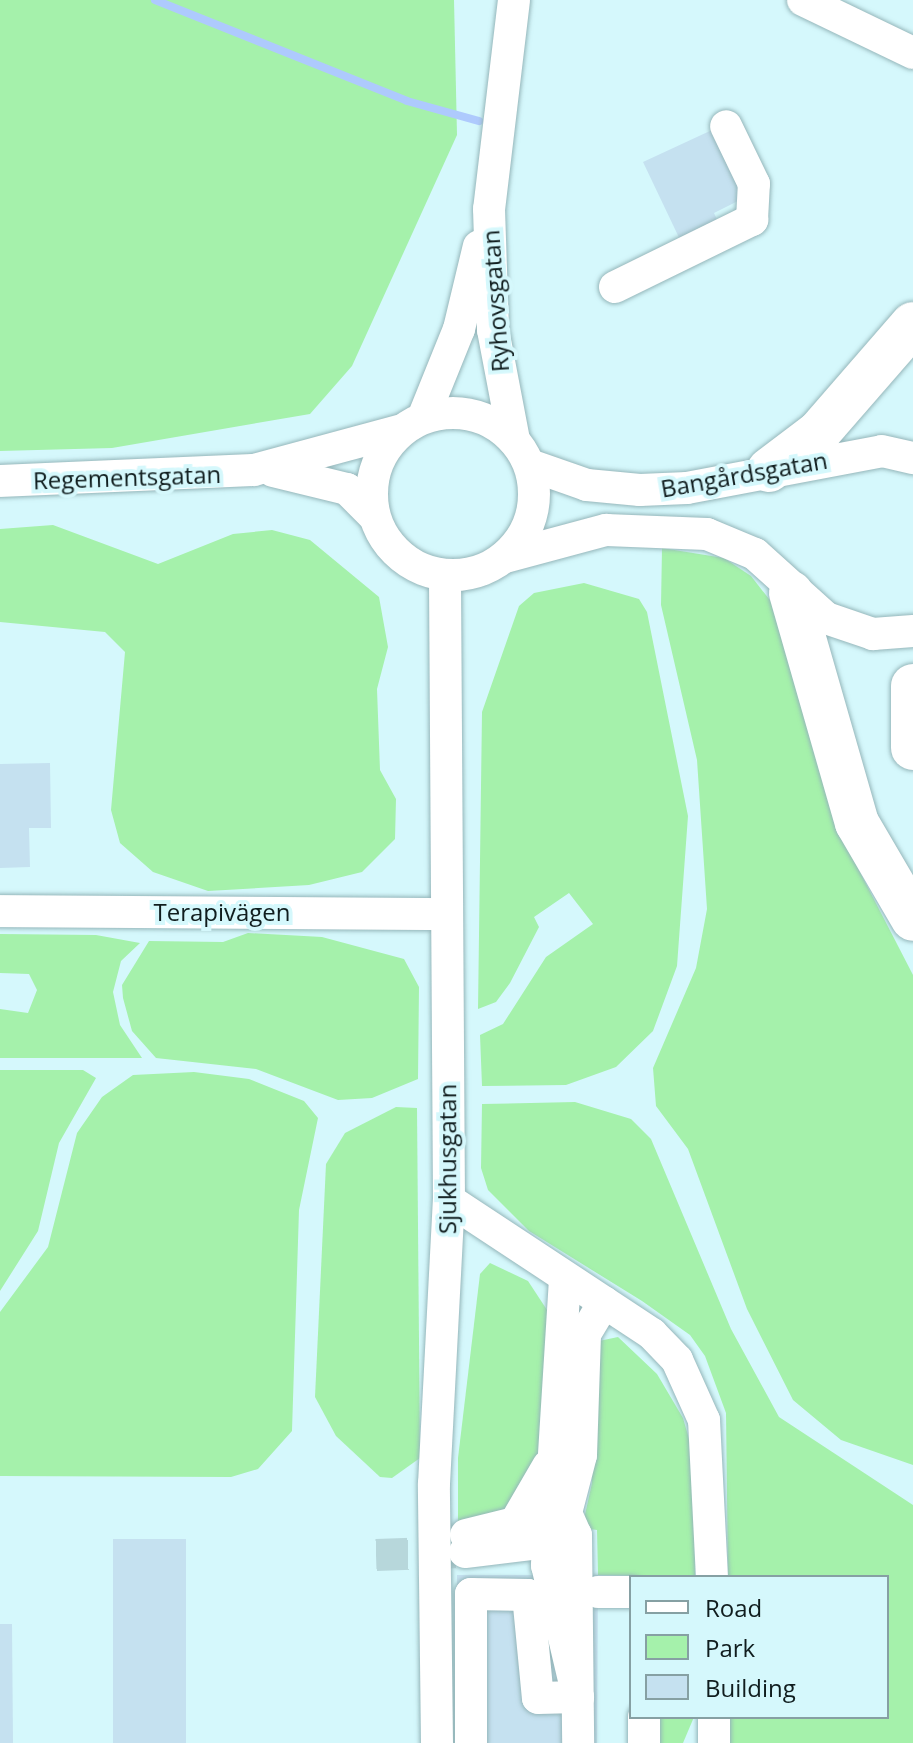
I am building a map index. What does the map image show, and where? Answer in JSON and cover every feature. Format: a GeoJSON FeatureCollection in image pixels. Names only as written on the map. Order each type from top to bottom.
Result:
{"type":"FeatureCollection","features":[{"type":"Feature","properties":{"kind":"highway"},"geometry":{"type":"LineString","coordinates":[[769,470],[819,432],[913,324]]}},
{"type":"Feature","properties":{"kind":"highway"},"geometry":{"type":"LineString","coordinates":[[791,593],[857,823],[913,919]]}},
{"type":"Feature","properties":{"kind":"highway"},"geometry":{"type":"LineString","coordinates":[[913,686],[913,748]]}},
{"type":"Feature","properties":{"kind":"street","name":"Ryhovsgatan"},"geometry":{"type":"LineString","coordinates":[[413,424],[459,329],[489,209],[514,0]]}},
{"type":"Feature","properties":{"kind":"street"},"geometry":{"type":"LineString","coordinates":[[803,0],[913,53]]}},
{"type":"Feature","properties":{"kind":"street"},"geometry":{"type":"LineString","coordinates":[[615,287],[752,220],[754,184],[726,126]]}},
{"type":"Feature","properties":{"kind":"street","name":"Ryhovsgatan"},"geometry":{"type":"LineString","coordinates":[[489,209],[493,330],[522,452]]}},
{"type":"Feature","properties":{"kind":"street"},"geometry":{"type":"LineString","coordinates":[[472,414],[522,452],[532,515],[505,557],[467,575],[445,575],[400,557],[374,516],[375,469],[413,424],[472,414]]}},
{"type":"Feature","properties":{"kind":"street","name":"Regementsgatan"},"geometry":{"type":"LineString","coordinates":[[254,470],[413,424]]}},
{"type":"Feature","properties":{"kind":"street","name":"Bangårdsgatan"},"geometry":{"type":"LineString","coordinates":[[522,452],[587,485],[640,490],[882,451],[913,458]]}},
{"type":"Feature","properties":{"kind":"street","name":"Regementsgatan"},"geometry":{"type":"LineString","coordinates":[[0,481],[254,470],[321,479],[347,489],[374,516]]}},
{"type":"Feature","properties":{"kind":"street","name":"Bangårdsgatan"},"geometry":{"type":"LineString","coordinates":[[505,557],[606,530],[707,534],[755,554],[791,593],[851,629],[913,631]]}},
{"type":"Feature","properties":{"kind":"street","name":"Sjukhusgatan"},"geometry":{"type":"LineString","coordinates":[[437,1743],[434,1484],[449,1200],[445,575]]}},
{"type":"Feature","properties":{"kind":"street","name":"Terapivägen"},"geometry":{"type":"LineString","coordinates":[[0,911],[445,914]]}},
{"type":"Feature","properties":{"kind":"street"},"geometry":{"type":"LineString","coordinates":[[449,1200],[652,1334],[692,1382],[708,1444],[712,1575]]}},
{"type":"Feature","properties":{"kind":"street"},"geometry":{"type":"LineString","coordinates":[[557,1522],[565,1279]]}},
{"type":"Feature","properties":{"kind":"street"},"geometry":{"type":"LineString","coordinates":[[558,1441],[534,1500],[515,1523],[464,1544],[514,1549],[557,1522],[581,1455],[585,1334],[604,1302]]}},
{"type":"Feature","properties":{"kind":"street"},"geometry":{"type":"LineString","coordinates":[[557,1522],[576,1535],[578,1743]]}},
{"type":"Feature","properties":{"kind":"street"},"geometry":{"type":"LineString","coordinates":[[598,1592],[629,1592]]}},
{"type":"Feature","properties":{"kind":"street"},"geometry":{"type":"LineString","coordinates":[[471,1743],[471,1594],[528,1595],[538,1698],[578,1697]]}},
{"type":"Feature","properties":{"kind":"street"},"geometry":{"type":"LineString","coordinates":[[644,1719],[644,1743]]}},
{"type":"Feature","properties":{"kind":"street"},"geometry":{"type":"LineString","coordinates":[[714,1719],[714,1743]]}},
{"type":"Feature","properties":{"kind":"green space"},"geometry":{"type":"Polygon","coordinates":[[[0,0],[454,0],[457,135],[352,366],[310,414],[112,448],[0,451],[0,0]]]}},
{"type":"Feature","properties":{"kind":"green space"},"geometry":{"type":"Polygon","coordinates":[[[53,525],[158,564],[233,534],[272,530],[310,540],[379,597],[388,647],[377,689],[380,770],[396,799],[395,839],[362,872],[309,885],[208,891],[153,872],[120,843],[111,810],[125,652],[105,632],[0,622],[0,529],[53,525]]]}},
{"type":"Feature","properties":{"kind":"green space"},"geometry":{"type":"Polygon","coordinates":[[[662,548],[724,558],[751,576],[776,608],[847,847],[913,975],[913,1465],[841,1440],[793,1400],[747,1309],[688,1149],[656,1106],[653,1068],[696,968],[707,909],[697,760],[661,605],[662,548]]]}},
{"type":"Feature","properties":{"kind":"green space"},"geometry":{"type":"Polygon","coordinates":[[[584,583],[639,599],[647,612],[688,816],[677,966],[653,1031],[616,1067],[566,1085],[482,1086],[480,1035],[503,1024],[546,957],[593,924],[569,893],[534,917],[539,927],[510,983],[496,1002],[478,1009],[482,712],[519,606],[534,593],[584,583]]]}},
{"type":"Feature","properties":{"kind":"green space"},"geometry":{"type":"Polygon","coordinates":[[[248,933],[322,937],[404,959],[419,987],[418,1079],[372,1098],[338,1100],[256,1069],[156,1058],[132,1031],[122,985],[149,941],[223,942],[248,933]]]}},
{"type":"Feature","properties":{"kind":"green space"},"geometry":{"type":"Polygon","coordinates":[[[0,934],[96,935],[140,943],[121,961],[113,992],[120,1025],[142,1058],[0,1058],[0,1009],[28,1013],[37,990],[29,974],[0,973],[0,934]]]}},
{"type":"Feature","properties":{"kind":"green space"},"geometry":{"type":"Polygon","coordinates":[[[0,1070],[83,1070],[96,1078],[59,1143],[38,1231],[0,1291],[0,1070]]]}},
{"type":"Feature","properties":{"kind":"green space"},"geometry":{"type":"Polygon","coordinates":[[[194,1072],[249,1079],[304,1101],[318,1118],[299,1210],[292,1431],[258,1469],[231,1477],[0,1476],[0,1312],[48,1247],[77,1133],[102,1097],[133,1075],[194,1072]]]}},
{"type":"Feature","properties":{"kind":"green space"},"geometry":{"type":"Polygon","coordinates":[[[575,1102],[631,1119],[651,1139],[731,1329],[779,1417],[913,1505],[913,1743],[728,1743],[728,1719],[889,1719],[889,1575],[728,1575],[726,1413],[705,1356],[690,1335],[642,1301],[529,1231],[488,1190],[481,1168],[482,1104],[575,1102]]]}},
{"type":"Feature","properties":{"kind":"green space"},"geometry":{"type":"Polygon","coordinates":[[[396,1107],[417,1108],[420,1458],[392,1478],[380,1477],[336,1436],[315,1397],[326,1164],[345,1133],[396,1107]]]}},
{"type":"Feature","properties":{"kind":"green space"},"geometry":{"type":"Polygon","coordinates":[[[490,1263],[528,1281],[549,1313],[544,1444],[521,1504],[458,1530],[458,1458],[480,1274],[490,1263]]]}},
{"type":"Feature","properties":{"kind":"green space"},"geometry":{"type":"Polygon","coordinates":[[[618,1337],[657,1374],[683,1418],[694,1456],[695,1575],[598,1575],[597,1530],[582,1528],[592,1483],[592,1359],[599,1341],[618,1337]]]}},
{"type":"Feature","properties":{"kind":"green space"},"geometry":{"type":"Polygon","coordinates":[[[654,1719],[693,1719],[683,1743],[654,1743],[654,1719]]]}},
{"type":"Feature","properties":{"kind":"building"},"geometry":{"type":"Polygon","coordinates":[[[712,130],[744,198],[714,213],[721,228],[683,246],[643,162],[712,130]]]}},
{"type":"Feature","properties":{"kind":"building"},"geometry":{"type":"Polygon","coordinates":[[[50,763],[51,828],[29,828],[30,867],[0,868],[0,764],[50,763]]]}},
{"type":"Feature","properties":{"kind":"building"},"geometry":{"type":"Polygon","coordinates":[[[113,1539],[186,1539],[186,1743],[113,1743],[113,1539]]]}},
{"type":"Feature","properties":{"kind":"building"},"geometry":{"type":"Polygon","coordinates":[[[457,1575],[598,1575],[597,1743],[457,1743],[457,1575]]]}},
{"type":"Feature","properties":{"kind":"building"},"geometry":{"type":"Polygon","coordinates":[[[0,1624],[12,1624],[13,1743],[0,1743],[0,1624]]]}},
{"type":"Feature","properties":{"kind":"waterway"},"geometry":{"type":"LineString","coordinates":[[155,0],[407,101],[479,121]]}},
{"type":"Feature","properties":{"kind":"tunnel"},"geometry":{"type":"LineString","coordinates":[[376,1555],[461,1552]]}}]}
